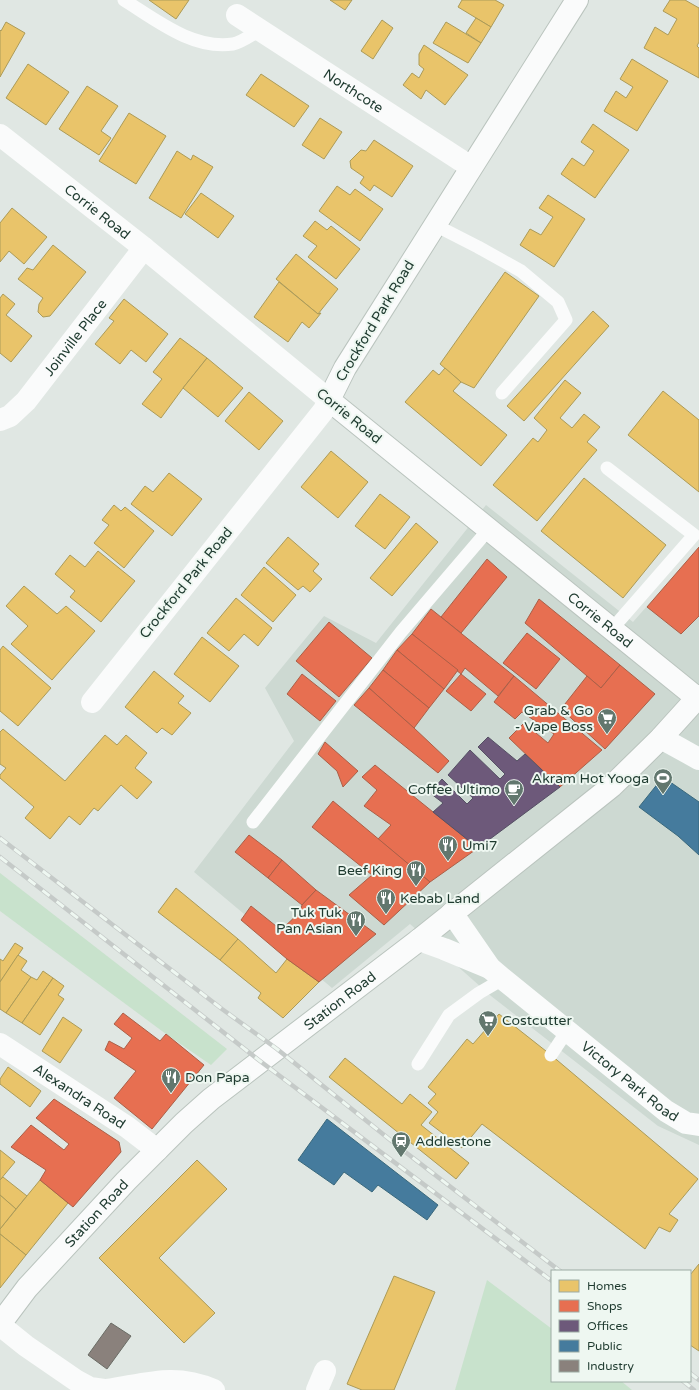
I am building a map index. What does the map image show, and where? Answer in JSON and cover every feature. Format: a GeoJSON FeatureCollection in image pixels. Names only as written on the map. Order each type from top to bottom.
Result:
{"type":"FeatureCollection","features":[{"type":"Feature","properties":{"kind":"street","name":"Crockford Park Road"},"geometry":{"type":"LineString","coordinates":[[92,702],[324,410],[345,368],[577,0]]}},
{"type":"Feature","properties":{"kind":"street","name":"Northcote"},"geometry":{"type":"LineString","coordinates":[[237,15],[471,167]]}},
{"type":"Feature","properties":{"kind":"street","name":"Corrie Road"},"geometry":{"type":"LineString","coordinates":[[0,135],[144,248],[612,630],[698,697]]}},
{"type":"Feature","properties":{"kind":"street","name":"Joinville Place"},"geometry":{"type":"LineString","coordinates":[[0,420],[10,416],[26,401],[144,248]]}},
{"type":"Feature","properties":{"kind":"street","name":"Station Road"},"geometry":{"type":"LineString","coordinates":[[0,1324],[27,1288],[126,1181],[184,1123],[211,1099],[419,940],[612,786],[661,738],[698,697]]}},
{"type":"Feature","properties":{"kind":"street"},"geometry":{"type":"LineString","coordinates":[[661,738],[699,760]]}},
{"type":"Feature","properties":{"kind":"street","name":"Victory Park Road"},"geometry":{"type":"LineString","coordinates":[[452,913],[497,974]]}},
{"type":"Feature","properties":{"kind":"street","name":"Victory Park Road"},"geometry":{"type":"LineString","coordinates":[[419,940],[444,949],[497,974],[666,1111],[686,1123],[699,1125]]}},
{"type":"Feature","properties":{"kind":"street","name":"Alexandra Road"},"geometry":{"type":"LineString","coordinates":[[0,1044],[126,1127],[157,1150]]}},
{"type":"Feature","properties":{"kind":"street"},"geometry":{"type":"LineString","coordinates":[[0,1324],[26,1346],[77,1381],[90,1388],[104,1390]]}},
{"type":"Feature","properties":{"kind":"street"},"geometry":{"type":"LineString","coordinates":[[107,1390],[150,1382],[175,1380],[201,1384],[214,1390]]}},
{"type":"Feature","properties":{"kind":"lane"},"geometry":{"type":"LineString","coordinates":[[124,0],[174,30],[205,44],[234,44],[260,30]]}},
{"type":"Feature","properties":{"kind":"lane"},"geometry":{"type":"LineString","coordinates":[[435,225],[521,271],[558,302],[566,320],[502,393]]}},
{"type":"Feature","properties":{"kind":"lane"},"geometry":{"type":"LineString","coordinates":[[607,468],[694,535],[612,630]]}},
{"type":"Feature","properties":{"kind":"lane"},"geometry":{"type":"LineString","coordinates":[[253,822],[401,632],[489,529]]}},
{"type":"Feature","properties":{"kind":"lane"},"geometry":{"type":"LineString","coordinates":[[418,1064],[449,1015],[478,993],[497,974]]}},
{"type":"Feature","properties":{"kind":"lane"},"geometry":{"type":"LineString","coordinates":[[551,1055],[567,1031]]}},
{"type":"Feature","properties":{"kind":"shaded area"},"geometry":{"type":"Polygon","coordinates":[[[486,505],[633,622],[699,547],[699,1145],[658,1126],[491,996],[410,924],[332,988],[194,872],[294,741],[265,688],[324,616],[376,643],[486,505]]]}},
{"type":"Feature","properties":{"kind":"green space"},"geometry":{"type":"Polygon","coordinates":[[[0,873],[227,1049],[211,1065],[166,1034],[0,911],[0,873]]]}},
{"type":"Feature","properties":{"kind":"green space"},"geometry":{"type":"Polygon","coordinates":[[[487,1280],[551,1328],[551,1382],[622,1382],[632,1390],[455,1390],[487,1280]]]}},
{"type":"Feature","properties":{"kind":"building: Homes"},"geometry":{"type":"Polygon","coordinates":[[[149,0],[189,0],[176,19],[149,0]]]}},
{"type":"Feature","properties":{"kind":"building: Homes"},"geometry":{"type":"Polygon","coordinates":[[[330,0],[352,0],[345,10],[330,0]]]}},
{"type":"Feature","properties":{"kind":"building: Homes"},"geometry":{"type":"Polygon","coordinates":[[[462,0],[495,0],[504,5],[491,27],[458,7],[462,0]]]}},
{"type":"Feature","properties":{"kind":"building: Homes"},"geometry":{"type":"Polygon","coordinates":[[[670,0],[685,0],[699,8],[699,42],[697,46],[699,48],[699,78],[644,48],[655,27],[668,35],[677,19],[663,11],[670,0]]]}},
{"type":"Feature","properties":{"kind":"building: Homes"},"geometry":{"type":"Polygon","coordinates":[[[476,18],[491,27],[481,43],[466,33],[476,18]]]}},
{"type":"Feature","properties":{"kind":"building: Homes"},"geometry":{"type":"Polygon","coordinates":[[[382,20],[393,28],[373,59],[361,51],[382,20]]]}},
{"type":"Feature","properties":{"kind":"building: Homes"},"geometry":{"type":"Polygon","coordinates":[[[6,22],[25,33],[0,77],[0,30],[1,31],[6,22]]]}},
{"type":"Feature","properties":{"kind":"building: Homes"},"geometry":{"type":"Polygon","coordinates":[[[446,22],[481,43],[468,63],[433,43],[446,22]]]}},
{"type":"Feature","properties":{"kind":"building: Homes"},"geometry":{"type":"Polygon","coordinates":[[[424,45],[468,75],[445,105],[426,90],[421,99],[403,85],[412,73],[419,78],[424,69],[419,65],[419,54],[424,45]]]}},
{"type":"Feature","properties":{"kind":"building: Homes"},"geometry":{"type":"Polygon","coordinates":[[[632,59],[668,81],[637,131],[604,111],[616,91],[626,98],[633,87],[620,79],[632,59]]]}},
{"type":"Feature","properties":{"kind":"building: Homes"},"geometry":{"type":"Polygon","coordinates":[[[28,64],[69,92],[46,125],[6,98],[28,64]]]}},
{"type":"Feature","properties":{"kind":"building: Homes"},"geometry":{"type":"Polygon","coordinates":[[[261,74],[309,106],[294,127],[246,95],[261,74]]]}},
{"type":"Feature","properties":{"kind":"building: Homes"},"geometry":{"type":"Polygon","coordinates":[[[87,86],[118,106],[101,131],[111,138],[99,155],[59,129],[87,86]]]}},
{"type":"Feature","properties":{"kind":"building: Homes"},"geometry":{"type":"Polygon","coordinates":[[[129,113],[166,136],[136,184],[99,161],[129,113]]]}},
{"type":"Feature","properties":{"kind":"building: Homes"},"geometry":{"type":"Polygon","coordinates":[[[320,118],[342,132],[324,159],[302,145],[320,118]]]}},
{"type":"Feature","properties":{"kind":"building: Homes"},"geometry":{"type":"Polygon","coordinates":[[[593,124],[629,150],[595,198],[561,174],[572,158],[584,166],[594,151],[581,142],[593,124]]]}},
{"type":"Feature","properties":{"kind":"building: Homes"},"geometry":{"type":"Polygon","coordinates":[[[374,140],[413,166],[392,197],[374,185],[370,191],[360,183],[364,177],[351,168],[350,161],[361,150],[366,151],[374,140]]]}},
{"type":"Feature","properties":{"kind":"building: Homes"},"geometry":{"type":"Polygon","coordinates":[[[177,151],[191,160],[193,155],[213,167],[181,218],[149,198],[177,151]]]}},
{"type":"Feature","properties":{"kind":"building: Homes"},"geometry":{"type":"Polygon","coordinates":[[[337,186],[350,195],[355,189],[383,209],[360,241],[319,211],[337,186]]]}},
{"type":"Feature","properties":{"kind":"building: Homes"},"geometry":{"type":"Polygon","coordinates":[[[201,193],[234,216],[218,238],[185,214],[201,193]]]}},
{"type":"Feature","properties":{"kind":"building: Homes"},"geometry":{"type":"Polygon","coordinates":[[[548,195],[585,219],[554,267],[520,245],[530,229],[541,235],[553,217],[539,208],[548,195]]]}},
{"type":"Feature","properties":{"kind":"building: Homes"},"geometry":{"type":"Polygon","coordinates":[[[12,208],[47,237],[24,264],[9,251],[0,262],[0,223],[12,208]]]}},
{"type":"Feature","properties":{"kind":"building: Homes"},"geometry":{"type":"Polygon","coordinates":[[[315,221],[327,230],[331,226],[360,249],[336,279],[308,257],[317,246],[303,236],[315,221]]]}},
{"type":"Feature","properties":{"kind":"building: Homes"},"geometry":{"type":"Polygon","coordinates":[[[53,245],[86,272],[50,316],[43,317],[38,312],[39,304],[43,298],[18,279],[27,268],[33,270],[53,245]]]}},
{"type":"Feature","properties":{"kind":"building: Homes"},"geometry":{"type":"Polygon","coordinates":[[[296,254],[338,289],[318,314],[276,279],[296,254]]]}},
{"type":"Feature","properties":{"kind":"building: Homes"},"geometry":{"type":"Polygon","coordinates":[[[505,272],[539,296],[474,388],[461,382],[440,364],[505,272]]]}},
{"type":"Feature","properties":{"kind":"building: Homes"},"geometry":{"type":"Polygon","coordinates":[[[279,282],[318,314],[321,313],[309,328],[302,322],[288,342],[254,317],[279,282]]]}},
{"type":"Feature","properties":{"kind":"building: Homes"},"geometry":{"type":"Polygon","coordinates":[[[3,294],[15,304],[6,315],[32,336],[11,362],[0,353],[0,298],[3,294]]]}},
{"type":"Feature","properties":{"kind":"building: Homes"},"geometry":{"type":"Polygon","coordinates":[[[124,299],[168,334],[146,362],[131,350],[120,364],[95,344],[114,321],[109,318],[124,299]]]}},
{"type":"Feature","properties":{"kind":"building: Homes"},"geometry":{"type":"Polygon","coordinates":[[[593,311],[609,326],[524,421],[507,406],[593,311]]]}},
{"type":"Feature","properties":{"kind":"building: Homes"},"geometry":{"type":"Polygon","coordinates":[[[180,338],[207,358],[161,418],[142,404],[162,379],[153,372],[180,338]]]}},
{"type":"Feature","properties":{"kind":"building: Homes"},"geometry":{"type":"Polygon","coordinates":[[[207,358],[243,388],[218,417],[183,388],[207,358]]]}},
{"type":"Feature","properties":{"kind":"building: Homes"},"geometry":{"type":"Polygon","coordinates":[[[445,368],[461,382],[453,391],[507,435],[481,466],[405,402],[433,370],[439,375],[445,368]]]}},
{"type":"Feature","properties":{"kind":"building: Homes"},"geometry":{"type":"Polygon","coordinates":[[[565,380],[581,393],[560,418],[572,428],[584,414],[600,427],[587,442],[597,450],[537,521],[493,485],[533,438],[538,442],[547,430],[534,418],[565,380]]]}},
{"type":"Feature","properties":{"kind":"building: Homes"},"geometry":{"type":"Polygon","coordinates":[[[663,391],[699,420],[699,492],[628,435],[663,391]]]}},
{"type":"Feature","properties":{"kind":"building: Homes"},"geometry":{"type":"Polygon","coordinates":[[[249,392],[283,421],[259,450],[225,421],[249,392]]]}},
{"type":"Feature","properties":{"kind":"building: Homes"},"geometry":{"type":"Polygon","coordinates":[[[331,451],[368,482],[338,518],[301,487],[331,451]]]}},
{"type":"Feature","properties":{"kind":"building: Homes"},"geometry":{"type":"Polygon","coordinates":[[[169,473],[202,499],[172,536],[131,504],[145,486],[153,492],[169,473]]]}},
{"type":"Feature","properties":{"kind":"building: Homes"},"geometry":{"type":"Polygon","coordinates":[[[584,478],[666,545],[623,598],[541,531],[584,478]]]}},
{"type":"Feature","properties":{"kind":"building: Homes"},"geometry":{"type":"Polygon","coordinates":[[[380,494],[410,517],[385,549],[355,526],[380,494]]]}},
{"type":"Feature","properties":{"kind":"building: Homes"},"geometry":{"type":"Polygon","coordinates":[[[114,505],[121,511],[125,507],[154,531],[124,568],[94,543],[109,525],[102,520],[114,505]]]}},
{"type":"Feature","properties":{"kind":"building: Homes"},"geometry":{"type":"Polygon","coordinates":[[[416,523],[438,542],[392,596],[370,578],[416,523]]]}},
{"type":"Feature","properties":{"kind":"building: Homes"},"geometry":{"type":"Polygon","coordinates":[[[288,537],[319,564],[313,571],[322,579],[310,592],[303,586],[298,590],[266,563],[288,537]]]}},
{"type":"Feature","properties":{"kind":"building: Homes"},"geometry":{"type":"Polygon","coordinates":[[[98,551],[135,581],[101,622],[70,597],[75,591],[55,574],[70,555],[85,567],[98,551]]]}},
{"type":"Feature","properties":{"kind":"building: Homes"},"geometry":{"type":"Polygon","coordinates":[[[264,567],[296,595],[273,622],[241,595],[264,567]]]}},
{"type":"Feature","properties":{"kind":"building: Homes"},"geometry":{"type":"Polygon","coordinates":[[[24,586],[57,614],[66,606],[95,631],[52,680],[11,644],[28,626],[6,606],[24,586]]]}},
{"type":"Feature","properties":{"kind":"building: Homes"},"geometry":{"type":"Polygon","coordinates":[[[236,598],[272,628],[258,646],[244,634],[229,651],[207,633],[236,598]]]}},
{"type":"Feature","properties":{"kind":"building: Homes"},"geometry":{"type":"Polygon","coordinates":[[[202,637],[239,666],[210,702],[174,674],[202,637]]]}},
{"type":"Feature","properties":{"kind":"building: Homes"},"geometry":{"type":"Polygon","coordinates":[[[3,646],[51,688],[18,726],[0,711],[0,650],[3,646]]]}},
{"type":"Feature","properties":{"kind":"building: Homes"},"geometry":{"type":"Polygon","coordinates":[[[154,671],[184,696],[178,703],[191,713],[172,735],[162,728],[157,733],[125,707],[154,671]]]}},
{"type":"Feature","properties":{"kind":"building: Homes"},"geometry":{"type":"Polygon","coordinates":[[[3,729],[65,781],[105,735],[117,745],[126,735],[147,753],[135,768],[152,782],[137,799],[121,785],[98,811],[94,808],[80,825],[69,816],[50,839],[25,818],[34,807],[0,778],[0,775],[6,768],[0,764],[0,732],[3,729]]]}},
{"type":"Feature","properties":{"kind":"building: Homes"},"geometry":{"type":"Polygon","coordinates":[[[176,888],[238,939],[220,960],[158,912],[176,888]]]}},
{"type":"Feature","properties":{"kind":"building: Homes"},"geometry":{"type":"Polygon","coordinates":[[[238,939],[276,973],[287,959],[319,982],[283,1018],[258,998],[261,993],[220,960],[238,939]]]}},
{"type":"Feature","properties":{"kind":"building: Homes"},"geometry":{"type":"Polygon","coordinates":[[[15,943],[23,948],[0,982],[0,959],[3,961],[15,943]]]}},
{"type":"Feature","properties":{"kind":"building: Homes"},"geometry":{"type":"Polygon","coordinates":[[[18,955],[27,961],[21,970],[31,977],[6,1013],[0,1009],[0,982],[18,955]]]}},
{"type":"Feature","properties":{"kind":"building: Homes"},"geometry":{"type":"Polygon","coordinates":[[[43,971],[53,978],[22,1023],[6,1013],[31,977],[37,980],[43,971]]]}},
{"type":"Feature","properties":{"kind":"building: Homes"},"geometry":{"type":"Polygon","coordinates":[[[53,978],[64,986],[58,995],[64,999],[40,1035],[22,1023],[53,978]]]}},
{"type":"Feature","properties":{"kind":"building: Homes"},"geometry":{"type":"Polygon","coordinates":[[[499,1014],[551,1055],[698,1179],[669,1214],[678,1220],[670,1232],[659,1227],[645,1249],[482,1124],[462,1148],[429,1123],[438,1112],[428,1103],[436,1094],[428,1087],[467,1039],[473,1044],[499,1014]]]}},
{"type":"Feature","properties":{"kind":"building: Homes"},"geometry":{"type":"Polygon","coordinates":[[[63,1017],[82,1030],[60,1063],[42,1051],[63,1017]]]}},
{"type":"Feature","properties":{"kind":"building: Homes"},"geometry":{"type":"Polygon","coordinates":[[[345,1058],[402,1104],[410,1094],[432,1112],[421,1125],[469,1163],[456,1179],[329,1077],[345,1058]]]}},
{"type":"Feature","properties":{"kind":"building: Homes"},"geometry":{"type":"Polygon","coordinates":[[[8,1067],[41,1091],[30,1107],[0,1084],[0,1079],[8,1067]]]}},
{"type":"Feature","properties":{"kind":"building: Homes"},"geometry":{"type":"Polygon","coordinates":[[[0,1150],[15,1162],[0,1180],[0,1150]]]}},
{"type":"Feature","properties":{"kind":"building: Homes"},"geometry":{"type":"Polygon","coordinates":[[[197,1160],[227,1189],[159,1258],[215,1313],[184,1343],[99,1258],[197,1160]]]}},
{"type":"Feature","properties":{"kind":"building: Homes"},"geometry":{"type":"Polygon","coordinates":[[[3,1177],[27,1196],[16,1209],[0,1195],[0,1180],[3,1177]]]}},
{"type":"Feature","properties":{"kind":"building: Homes"},"geometry":{"type":"Polygon","coordinates":[[[40,1180],[68,1203],[26,1255],[0,1234],[0,1229],[40,1180]]]}},
{"type":"Feature","properties":{"kind":"building: Homes"},"geometry":{"type":"Polygon","coordinates":[[[0,1195],[16,1209],[0,1229],[0,1195]]]}},
{"type":"Feature","properties":{"kind":"building: Homes"},"geometry":{"type":"Polygon","coordinates":[[[0,1234],[26,1255],[0,1288],[0,1234]]]}},
{"type":"Feature","properties":{"kind":"building: Homes"},"geometry":{"type":"Polygon","coordinates":[[[699,1264],[699,1351],[691,1346],[691,1274],[699,1264]]]}},
{"type":"Feature","properties":{"kind":"building: Homes"},"geometry":{"type":"Polygon","coordinates":[[[394,1276],[435,1292],[394,1390],[362,1390],[347,1384],[394,1276]]]}},
{"type":"Feature","properties":{"kind":"building: Shops"},"geometry":{"type":"Polygon","coordinates":[[[699,547],[699,616],[681,634],[647,607],[699,547]]]}},
{"type":"Feature","properties":{"kind":"building: Shops"},"geometry":{"type":"Polygon","coordinates":[[[487,559],[507,577],[461,633],[441,617],[487,559]]]}},
{"type":"Feature","properties":{"kind":"building: Shops"},"geometry":{"type":"Polygon","coordinates":[[[539,599],[620,665],[601,688],[525,623],[539,599]]]}},
{"type":"Feature","properties":{"kind":"building: Shops"},"geometry":{"type":"Polygon","coordinates":[[[431,609],[514,676],[498,696],[465,668],[461,674],[412,634],[431,609]]]}},
{"type":"Feature","properties":{"kind":"building: Shops"},"geometry":{"type":"Polygon","coordinates":[[[329,622],[372,658],[339,697],[296,661],[329,622]]]}},
{"type":"Feature","properties":{"kind":"building: Shops"},"geometry":{"type":"Polygon","coordinates":[[[527,633],[560,659],[536,689],[503,663],[527,633]]]}},
{"type":"Feature","properties":{"kind":"building: Shops"},"geometry":{"type":"Polygon","coordinates":[[[412,634],[458,670],[444,689],[397,650],[412,634]]]}},
{"type":"Feature","properties":{"kind":"building: Shops"},"geometry":{"type":"Polygon","coordinates":[[[397,650],[444,689],[429,708],[383,670],[397,650]]]}},
{"type":"Feature","properties":{"kind":"building: Shops"},"geometry":{"type":"Polygon","coordinates":[[[620,665],[655,694],[605,749],[561,709],[587,676],[601,688],[620,665]]]}},
{"type":"Feature","properties":{"kind":"building: Shops"},"geometry":{"type":"Polygon","coordinates":[[[383,670],[429,708],[414,728],[369,688],[383,670]]]}},
{"type":"Feature","properties":{"kind":"building: Shops"},"geometry":{"type":"Polygon","coordinates":[[[302,674],[336,701],[320,721],[287,694],[302,674]]]}},
{"type":"Feature","properties":{"kind":"building: Shops"},"geometry":{"type":"Polygon","coordinates":[[[461,674],[486,694],[471,711],[446,691],[461,674]]]}},
{"type":"Feature","properties":{"kind":"building: Shops"},"geometry":{"type":"Polygon","coordinates":[[[514,676],[602,750],[560,787],[509,738],[524,723],[548,743],[554,734],[522,712],[515,719],[494,702],[514,676]]]}},
{"type":"Feature","properties":{"kind":"building: Shops"},"geometry":{"type":"Polygon","coordinates":[[[369,688],[449,761],[438,773],[354,705],[369,688]]]}},
{"type":"Feature","properties":{"kind":"building: Shops"},"geometry":{"type":"Polygon","coordinates":[[[325,742],[358,771],[343,787],[337,771],[318,754],[325,742]]]}},
{"type":"Feature","properties":{"kind":"building: Shops"},"geometry":{"type":"Polygon","coordinates":[[[375,765],[478,848],[430,882],[378,839],[391,825],[364,806],[377,790],[362,777],[375,765]]]}},
{"type":"Feature","properties":{"kind":"building: Shops"},"geometry":{"type":"Polygon","coordinates":[[[333,801],[430,882],[384,925],[349,895],[372,875],[312,827],[333,801]]]}},
{"type":"Feature","properties":{"kind":"building: Shops"},"geometry":{"type":"Polygon","coordinates":[[[249,835],[282,860],[268,878],[235,852],[249,835]]]}},
{"type":"Feature","properties":{"kind":"building: Shops"},"geometry":{"type":"Polygon","coordinates":[[[282,860],[316,890],[302,905],[268,878],[282,860]]]}},
{"type":"Feature","properties":{"kind":"building: Shops"},"geometry":{"type":"Polygon","coordinates":[[[316,890],[376,934],[319,982],[287,959],[241,920],[251,906],[281,930],[300,912],[302,905],[316,890]]]}},
{"type":"Feature","properties":{"kind":"building: Shops"},"geometry":{"type":"Polygon","coordinates":[[[123,1013],[160,1041],[166,1034],[204,1065],[152,1129],[114,1098],[136,1071],[105,1050],[109,1041],[124,1049],[132,1038],[114,1024],[123,1013]]]}},
{"type":"Feature","properties":{"kind":"building: Shops"},"geometry":{"type":"Polygon","coordinates":[[[54,1099],[119,1142],[121,1152],[73,1207],[40,1180],[46,1170],[11,1147],[31,1125],[64,1150],[69,1144],[36,1118],[54,1099]]]}},
{"type":"Feature","properties":{"kind":"building: Offices"},"geometry":{"type":"Polygon","coordinates":[[[488,737],[517,761],[525,754],[560,787],[478,848],[433,812],[443,803],[430,793],[442,779],[467,804],[473,798],[448,775],[470,750],[500,779],[505,774],[478,747],[488,737]]]}},
{"type":"Feature","properties":{"kind":"building: Public"},"geometry":{"type":"Polygon","coordinates":[[[663,777],[699,802],[699,855],[678,836],[639,807],[663,777]]]}},
{"type":"Feature","properties":{"kind":"building: Public"},"geometry":{"type":"Polygon","coordinates":[[[327,1119],[438,1205],[427,1220],[378,1185],[372,1192],[344,1172],[334,1185],[298,1160],[327,1119]]]}},
{"type":"Feature","properties":{"kind":"building: Industry"},"geometry":{"type":"Polygon","coordinates":[[[111,1323],[131,1336],[107,1369],[88,1355],[111,1323]]]}},
{"type":"Feature","properties":{"kind":"railway"},"geometry":{"type":"LineString","coordinates":[[0,838],[222,1009],[277,1049],[404,1151],[559,1270]]}},
{"type":"Feature","properties":{"kind":"railway"},"geometry":{"type":"LineString","coordinates":[[0,857],[260,1061],[551,1280]]}},
{"type":"Feature","properties":{"kind":"railway"},"geometry":{"type":"LineString","coordinates":[[691,1374],[699,1380]]}},
{"type":"Feature","properties":{"kind":"railway"},"geometry":{"type":"LineString","coordinates":[[684,1382],[694,1390]]}},
{"type":"Feature","properties":{"kind":"place","name":"Grab & Go - Vape Boss"},"geometry":{"type":"Point","coordinates":[607,735]}},
{"type":"Feature","properties":{"kind":"place","name":"Akram Hot Yooga"},"geometry":{"type":"Point","coordinates":[663,795]}},
{"type":"Feature","properties":{"kind":"place","name":"Coffee Ultimo"},"geometry":{"type":"Point","coordinates":[514,806]}},
{"type":"Feature","properties":{"kind":"place","name":"Umi7"},"geometry":{"type":"Point","coordinates":[448,862]}},
{"type":"Feature","properties":{"kind":"place","name":"Beef King"},"geometry":{"type":"Point","coordinates":[416,887]}},
{"type":"Feature","properties":{"kind":"place","name":"Kebab Land"},"geometry":{"type":"Point","coordinates":[386,915]}},
{"type":"Feature","properties":{"kind":"place","name":"Tuk Tuk Pan Asian"},"geometry":{"type":"Point","coordinates":[356,937]}},
{"type":"Feature","properties":{"kind":"place","name":"Costcutter"},"geometry":{"type":"Point","coordinates":[488,1037]}},
{"type":"Feature","properties":{"kind":"place","name":"Don Papa"},"geometry":{"type":"Point","coordinates":[171,1094]}},
{"type":"Feature","properties":{"kind":"place","name":"Addlestone"},"geometry":{"type":"Point","coordinates":[401,1158]}}]}
